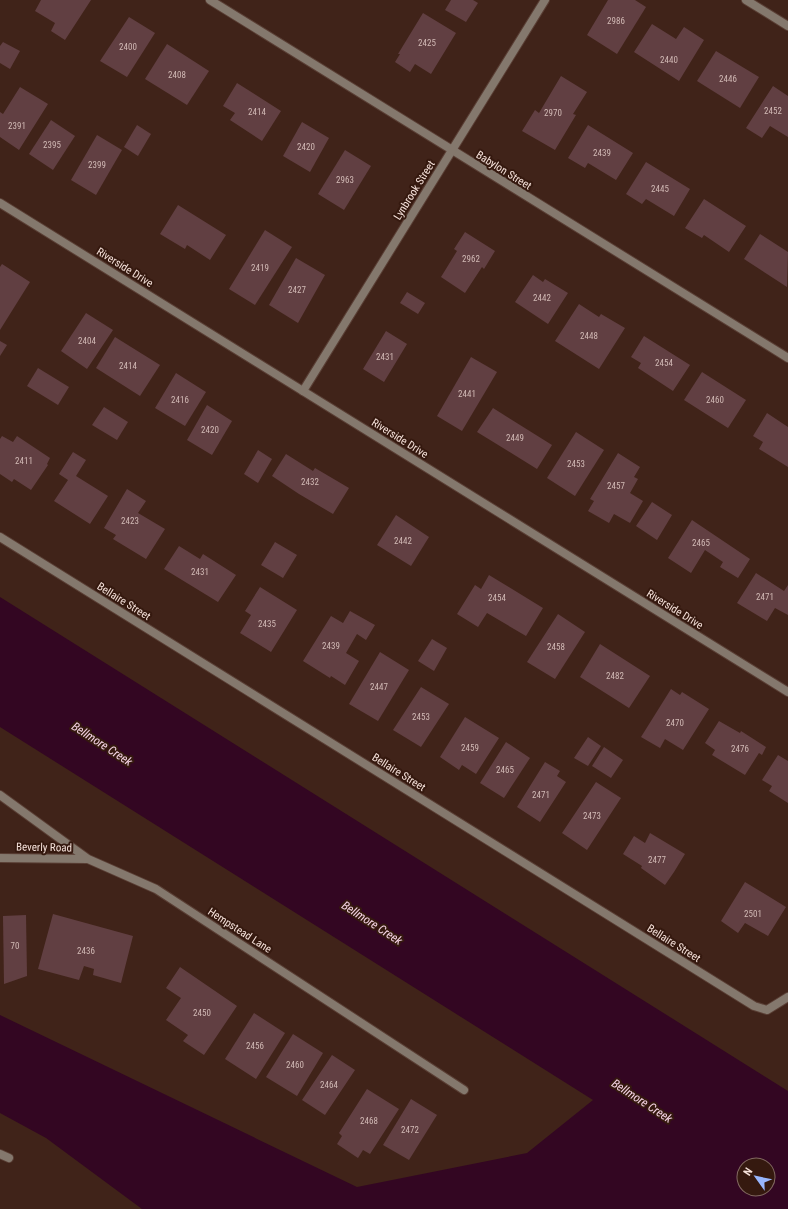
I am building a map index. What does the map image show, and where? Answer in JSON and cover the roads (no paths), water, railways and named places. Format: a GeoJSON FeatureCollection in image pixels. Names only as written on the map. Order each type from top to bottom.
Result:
{"type":"FeatureCollection","features":[{"type":"Feature","properties":{"kind":"street","name":"Babylon Street"},"geometry":{"type":"LineString","coordinates":[[210,0],[451,151],[788,358]]}},
{"type":"Feature","properties":{"kind":"street","name":"Lynbrook Street"},"geometry":{"type":"LineString","coordinates":[[303,391],[545,0]]}},
{"type":"Feature","properties":{"kind":"street"},"geometry":{"type":"LineString","coordinates":[[746,0],[788,26]]}},
{"type":"Feature","properties":{"kind":"street","name":"Riverside Drive"},"geometry":{"type":"LineString","coordinates":[[0,203],[788,692]]}},
{"type":"Feature","properties":{"kind":"street","name":"Bellaire Street"},"geometry":{"type":"LineString","coordinates":[[0,537],[754,1006],[767,1010],[788,997]]}},
{"type":"Feature","properties":{"kind":"street","name":"Hempstead Lane"},"geometry":{"type":"LineString","coordinates":[[0,795],[88,858],[156,889],[464,1090]]}},
{"type":"Feature","properties":{"kind":"street","name":"Beverly Road"},"geometry":{"type":"LineString","coordinates":[[0,858],[88,858]]}},
{"type":"Feature","properties":{"kind":"street"},"geometry":{"type":"LineString","coordinates":[[0,1154],[9,1158]]}},
{"type":"Feature","properties":{"kind":"water","name":"Bellmore Creek"},"geometry":{"type":"Polygon","coordinates":[[[0,597],[788,1091],[788,1209],[142,1209],[46,1138],[0,1113],[0,1015],[357,1187],[527,1153],[593,1100],[0,727],[0,597]]]}}]}
